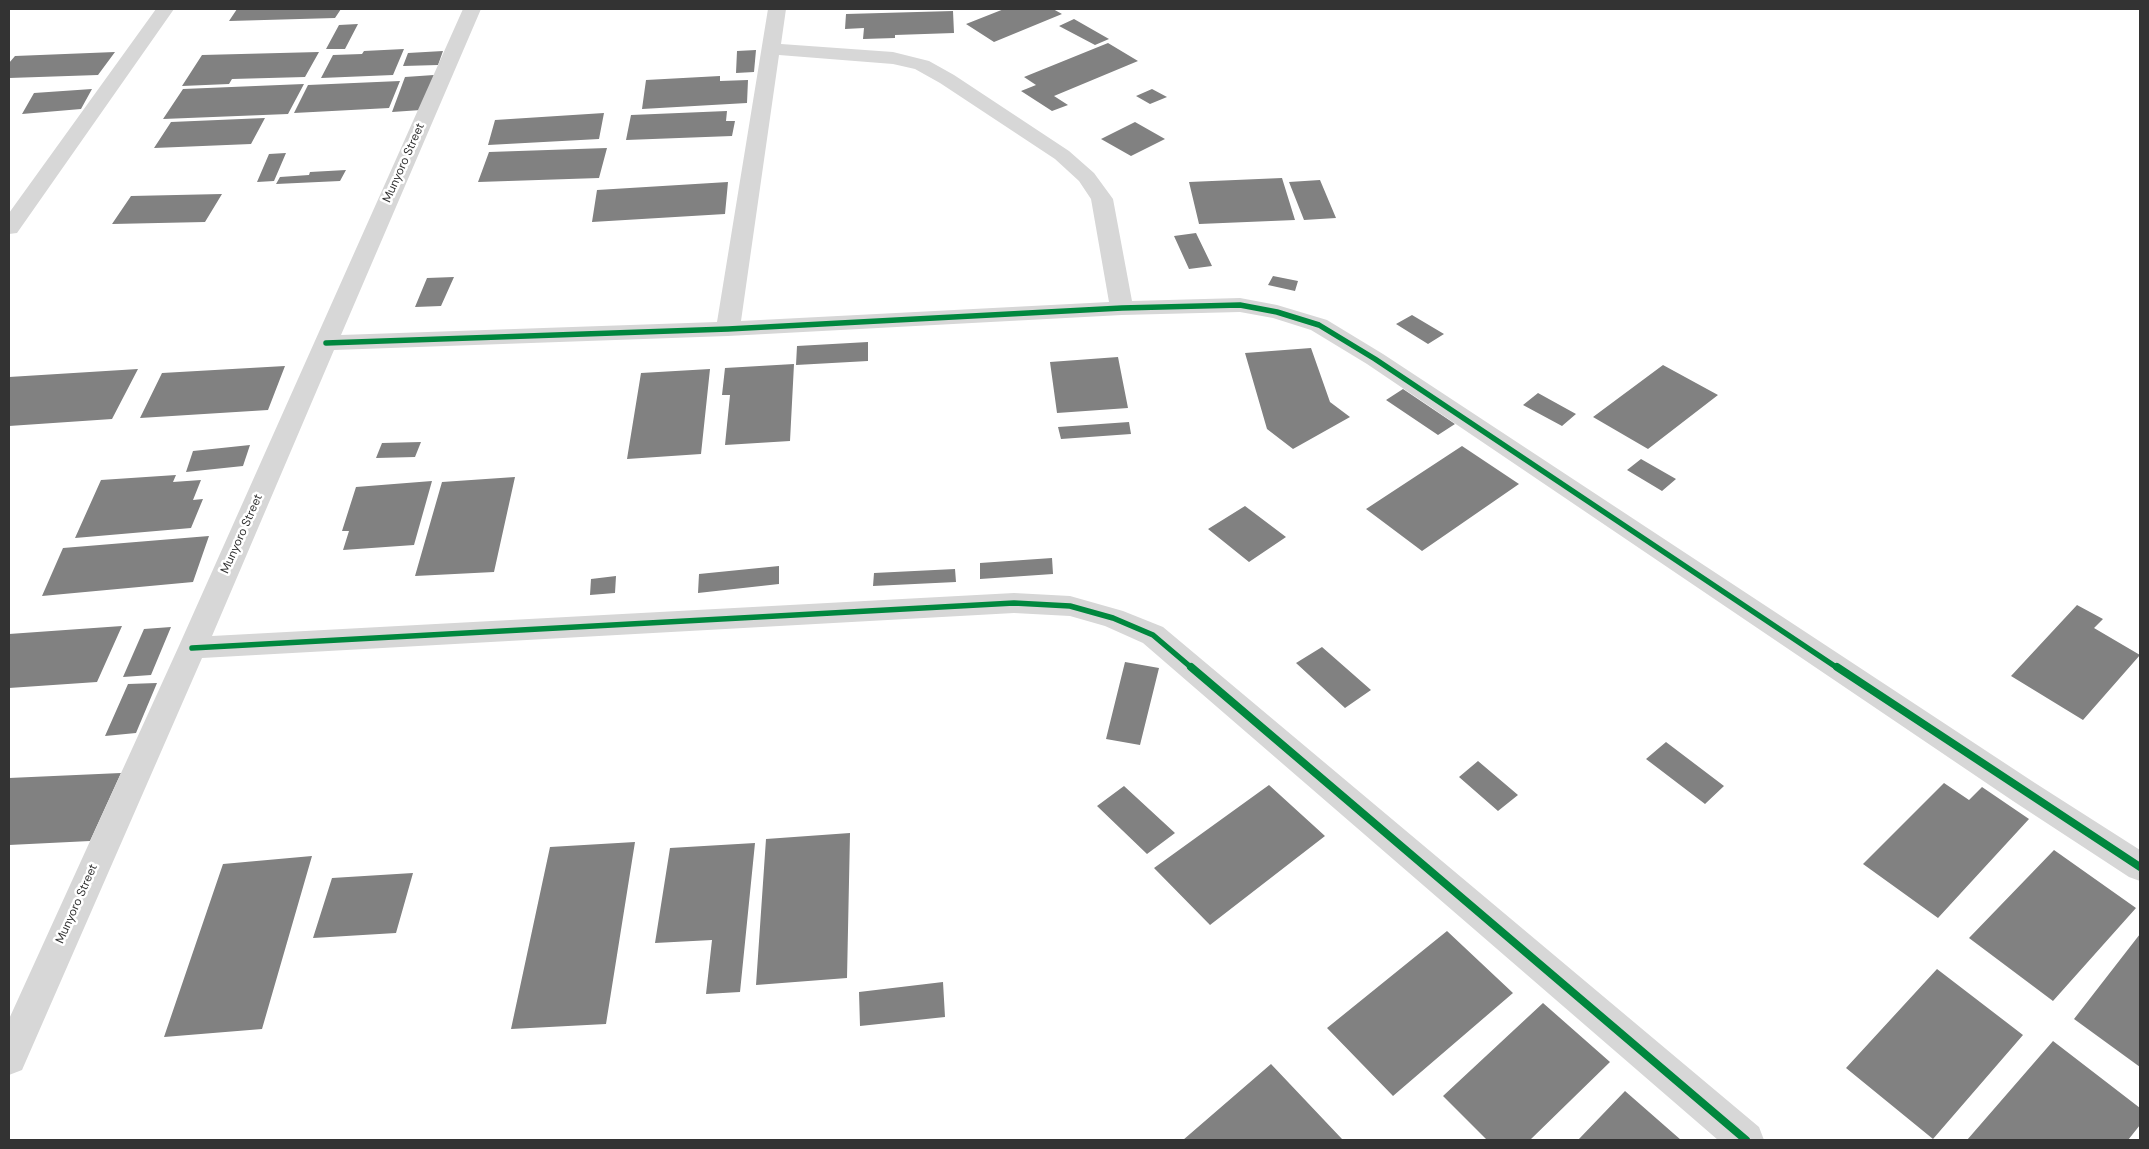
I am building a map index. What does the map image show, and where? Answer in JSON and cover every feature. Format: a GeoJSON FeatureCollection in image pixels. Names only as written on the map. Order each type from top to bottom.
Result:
{"type":"FeatureCollection","features":[{"type":"Feature","properties":{"kind":"street"},"geometry":{"type":"LineString","coordinates":[[9,228],[165,9]]}},
{"type":"Feature","properties":{"kind":"street","name":"Munyoro Street"},"geometry":{"type":"LineString","coordinates":[[9,1058],[192,648],[472,9]]}},
{"type":"Feature","properties":{"kind":"street"},"geometry":{"type":"LineString","coordinates":[[728,329],[776,9]]}},
{"type":"Feature","properties":{"kind":"street"},"geometry":{"type":"LineString","coordinates":[[770,49],[893,58],[922,65],[947,79],[1062,155],[1087,177],[1102,199],[1122,308]]}},
{"type":"Feature","properties":{"kind":"street"},"geometry":{"type":"LineString","coordinates":[[326,343],[728,329],[1122,308],[1240,305],[1277,312],[1319,325],[1383,364],[2015,786],[2140,867]]}},
{"type":"Feature","properties":{"kind":"street"},"geometry":{"type":"LineString","coordinates":[[192,648],[1014,603],[1070,606],[1114,618],[1153,635],[1746,1140]]}},
{"type":"Feature","properties":{"kind":"building"},"geometry":{"type":"Polygon","coordinates":[[[237,9],[341,9],[335,18],[229,21],[237,9]]]}},
{"type":"Feature","properties":{"kind":"building"},"geometry":{"type":"Polygon","coordinates":[[[1004,9],[1053,9],[1062,14],[994,42],[966,24],[1004,9]]]}},
{"type":"Feature","properties":{"kind":"building"},"geometry":{"type":"Polygon","coordinates":[[[953,11],[954,33],[895,35],[895,38],[863,39],[864,28],[845,29],[846,14],[953,11]]]}},
{"type":"Feature","properties":{"kind":"building"},"geometry":{"type":"Polygon","coordinates":[[[1074,19],[1109,39],[1095,45],[1059,26],[1074,19]]]}},
{"type":"Feature","properties":{"kind":"building"},"geometry":{"type":"Polygon","coordinates":[[[358,24],[345,49],[326,49],[339,25],[358,24]]]}},
{"type":"Feature","properties":{"kind":"building"},"geometry":{"type":"Polygon","coordinates":[[[1108,43],[1138,61],[1054,96],[1068,105],[1052,111],[1021,91],[1036,85],[1024,77],[1108,43]]]}},
{"type":"Feature","properties":{"kind":"building"},"geometry":{"type":"Polygon","coordinates":[[[404,49],[393,75],[321,78],[333,55],[404,49]]]}},
{"type":"Feature","properties":{"kind":"building"},"geometry":{"type":"Polygon","coordinates":[[[756,50],[754,72],[736,73],[737,51],[756,50]]]}},
{"type":"Feature","properties":{"kind":"building"},"geometry":{"type":"Polygon","coordinates":[[[443,51],[438,65],[403,66],[408,53],[443,51]]]}},
{"type":"Feature","properties":{"kind":"building"},"geometry":{"type":"Polygon","coordinates":[[[115,52],[98,75],[9,78],[9,63],[15,56],[115,52]]]}},
{"type":"Feature","properties":{"kind":"building"},"geometry":{"type":"Polygon","coordinates":[[[319,52],[305,77],[232,79],[229,84],[182,86],[202,55],[319,52]]]}},
{"type":"Feature","properties":{"kind":"building"},"geometry":{"type":"Polygon","coordinates":[[[434,75],[421,110],[392,112],[405,77],[434,75]]]}},
{"type":"Feature","properties":{"kind":"building"},"geometry":{"type":"Polygon","coordinates":[[[720,76],[720,81],[748,80],[747,103],[642,109],[646,80],[720,76]]]}},
{"type":"Feature","properties":{"kind":"building"},"geometry":{"type":"Polygon","coordinates":[[[400,81],[389,108],[294,113],[308,85],[400,81]]]}},
{"type":"Feature","properties":{"kind":"building"},"geometry":{"type":"Polygon","coordinates":[[[304,84],[288,114],[163,119],[183,89],[304,84]]]}},
{"type":"Feature","properties":{"kind":"building"},"geometry":{"type":"Polygon","coordinates":[[[92,89],[81,109],[22,114],[34,93],[92,89]]]}},
{"type":"Feature","properties":{"kind":"building"},"geometry":{"type":"Polygon","coordinates":[[[1152,89],[1167,97],[1150,104],[1136,96],[1152,89]]]}},
{"type":"Feature","properties":{"kind":"building"},"geometry":{"type":"Polygon","coordinates":[[[727,111],[726,121],[735,121],[732,136],[626,140],[631,115],[727,111]]]}},
{"type":"Feature","properties":{"kind":"building"},"geometry":{"type":"Polygon","coordinates":[[[604,113],[599,139],[488,145],[495,120],[604,113]]]}},
{"type":"Feature","properties":{"kind":"building"},"geometry":{"type":"Polygon","coordinates":[[[265,118],[251,144],[154,148],[171,122],[265,118]]]}},
{"type":"Feature","properties":{"kind":"building"},"geometry":{"type":"Polygon","coordinates":[[[1135,122],[1165,139],[1131,156],[1101,139],[1135,122]]]}},
{"type":"Feature","properties":{"kind":"building"},"geometry":{"type":"Polygon","coordinates":[[[607,148],[599,178],[478,182],[489,152],[607,148]]]}},
{"type":"Feature","properties":{"kind":"building"},"geometry":{"type":"Polygon","coordinates":[[[286,153],[274,181],[257,182],[269,154],[286,153]]]}},
{"type":"Feature","properties":{"kind":"building"},"geometry":{"type":"Polygon","coordinates":[[[346,170],[340,181],[276,184],[280,177],[309,175],[310,172],[346,170]]]}},
{"type":"Feature","properties":{"kind":"building"},"geometry":{"type":"Polygon","coordinates":[[[1282,178],[1295,220],[1199,224],[1189,182],[1282,178]]]}},
{"type":"Feature","properties":{"kind":"building"},"geometry":{"type":"Polygon","coordinates":[[[1320,180],[1336,218],[1304,220],[1289,182],[1320,180]]]}},
{"type":"Feature","properties":{"kind":"building"},"geometry":{"type":"Polygon","coordinates":[[[728,182],[725,214],[592,222],[597,190],[728,182]]]}},
{"type":"Feature","properties":{"kind":"building"},"geometry":{"type":"Polygon","coordinates":[[[222,194],[205,222],[112,224],[131,196],[222,194]]]}},
{"type":"Feature","properties":{"kind":"building"},"geometry":{"type":"Polygon","coordinates":[[[1196,233],[1212,266],[1189,269],[1174,236],[1196,233]]]}},
{"type":"Feature","properties":{"kind":"building"},"geometry":{"type":"Polygon","coordinates":[[[1273,276],[1298,281],[1295,291],[1268,285],[1273,276]]]}},
{"type":"Feature","properties":{"kind":"building"},"geometry":{"type":"Polygon","coordinates":[[[454,277],[441,306],[415,307],[427,278],[454,277]]]}},
{"type":"Feature","properties":{"kind":"building"},"geometry":{"type":"Polygon","coordinates":[[[1412,315],[1444,334],[1428,344],[1396,324],[1412,315]]]}},
{"type":"Feature","properties":{"kind":"building"},"geometry":{"type":"Polygon","coordinates":[[[868,342],[868,361],[796,365],[797,346],[868,342]]]}},
{"type":"Feature","properties":{"kind":"building"},"geometry":{"type":"Polygon","coordinates":[[[1311,348],[1330,402],[1350,417],[1293,449],[1267,429],[1245,353],[1311,348]]]}},
{"type":"Feature","properties":{"kind":"building"},"geometry":{"type":"Polygon","coordinates":[[[1118,357],[1128,408],[1057,413],[1050,362],[1118,357]]]}},
{"type":"Feature","properties":{"kind":"building"},"geometry":{"type":"Polygon","coordinates":[[[794,364],[790,441],[725,445],[730,395],[722,395],[725,368],[794,364]]]}},
{"type":"Feature","properties":{"kind":"building"},"geometry":{"type":"Polygon","coordinates":[[[1663,365],[1718,395],[1648,449],[1593,417],[1663,365]]]}},
{"type":"Feature","properties":{"kind":"building"},"geometry":{"type":"Polygon","coordinates":[[[285,366],[268,410],[140,418],[162,373],[285,366]]]}},
{"type":"Feature","properties":{"kind":"building"},"geometry":{"type":"Polygon","coordinates":[[[138,369],[112,419],[9,426],[9,377],[138,369]]]}},
{"type":"Feature","properties":{"kind":"building"},"geometry":{"type":"Polygon","coordinates":[[[710,369],[701,454],[627,459],[641,373],[710,369]]]}},
{"type":"Feature","properties":{"kind":"building"},"geometry":{"type":"Polygon","coordinates":[[[1403,389],[1455,424],[1438,435],[1386,400],[1403,389]]]}},
{"type":"Feature","properties":{"kind":"building"},"geometry":{"type":"Polygon","coordinates":[[[1538,393],[1576,414],[1562,426],[1523,405],[1538,393]]]}},
{"type":"Feature","properties":{"kind":"building"},"geometry":{"type":"Polygon","coordinates":[[[1129,422],[1131,434],[1061,439],[1058,427],[1129,422]]]}},
{"type":"Feature","properties":{"kind":"building"},"geometry":{"type":"Polygon","coordinates":[[[421,442],[415,457],[376,458],[382,443],[421,442]]]}},
{"type":"Feature","properties":{"kind":"building"},"geometry":{"type":"Polygon","coordinates":[[[250,445],[243,466],[186,472],[193,451],[250,445]]]}},
{"type":"Feature","properties":{"kind":"building"},"geometry":{"type":"Polygon","coordinates":[[[1462,446],[1519,484],[1422,551],[1366,509],[1462,446]]]}},
{"type":"Feature","properties":{"kind":"building"},"geometry":{"type":"Polygon","coordinates":[[[1641,459],[1676,479],[1662,491],[1627,470],[1641,459]]]}},
{"type":"Feature","properties":{"kind":"building"},"geometry":{"type":"Polygon","coordinates":[[[176,475],[173,482],[201,480],[193,500],[203,499],[191,528],[75,538],[101,480],[176,475]]]}},
{"type":"Feature","properties":{"kind":"building"},"geometry":{"type":"Polygon","coordinates":[[[515,477],[494,572],[415,576],[442,482],[515,477]]]}},
{"type":"Feature","properties":{"kind":"building"},"geometry":{"type":"Polygon","coordinates":[[[432,481],[414,545],[343,550],[349,531],[342,531],[356,487],[432,481]]]}},
{"type":"Feature","properties":{"kind":"building"},"geometry":{"type":"Polygon","coordinates":[[[1245,506],[1286,537],[1249,562],[1208,529],[1245,506]]]}},
{"type":"Feature","properties":{"kind":"building"},"geometry":{"type":"Polygon","coordinates":[[[209,536],[193,582],[42,596],[63,548],[209,536]]]}},
{"type":"Feature","properties":{"kind":"building"},"geometry":{"type":"Polygon","coordinates":[[[1052,558],[1053,574],[980,579],[980,563],[1052,558]]]}},
{"type":"Feature","properties":{"kind":"building"},"geometry":{"type":"Polygon","coordinates":[[[779,566],[779,584],[698,593],[699,574],[779,566]]]}},
{"type":"Feature","properties":{"kind":"building"},"geometry":{"type":"Polygon","coordinates":[[[955,569],[956,582],[873,586],[874,573],[955,569]]]}},
{"type":"Feature","properties":{"kind":"building"},"geometry":{"type":"Polygon","coordinates":[[[616,576],[615,593],[590,595],[591,579],[616,576]]]}},
{"type":"Feature","properties":{"kind":"building"},"geometry":{"type":"Polygon","coordinates":[[[2077,605],[2103,619],[2094,628],[2140,655],[2083,720],[2011,676],[2077,605]]]}},
{"type":"Feature","properties":{"kind":"building"},"geometry":{"type":"Polygon","coordinates":[[[122,626],[97,682],[9,688],[9,634],[122,626]]]}},
{"type":"Feature","properties":{"kind":"building"},"geometry":{"type":"Polygon","coordinates":[[[171,627],[151,675],[123,677],[144,629],[171,627]]]}},
{"type":"Feature","properties":{"kind":"building"},"geometry":{"type":"Polygon","coordinates":[[[1322,647],[1371,690],[1345,708],[1296,663],[1322,647]]]}},
{"type":"Feature","properties":{"kind":"building"},"geometry":{"type":"Polygon","coordinates":[[[1125,662],[1159,668],[1140,745],[1106,739],[1125,662]]]}},
{"type":"Feature","properties":{"kind":"building"},"geometry":{"type":"Polygon","coordinates":[[[157,683],[136,733],[105,736],[128,684],[157,683]]]}},
{"type":"Feature","properties":{"kind":"building"},"geometry":{"type":"Polygon","coordinates":[[[1666,742],[1724,786],[1705,804],[1646,759],[1666,742]]]}},
{"type":"Feature","properties":{"kind":"building"},"geometry":{"type":"Polygon","coordinates":[[[1478,761],[1518,795],[1498,811],[1459,777],[1478,761]]]}},
{"type":"Feature","properties":{"kind":"building"},"geometry":{"type":"Polygon","coordinates":[[[121,773],[90,841],[9,845],[9,778],[121,773]]]}},
{"type":"Feature","properties":{"kind":"building"},"geometry":{"type":"Polygon","coordinates":[[[1944,783],[1969,800],[1982,787],[2029,819],[1938,918],[1863,864],[1944,783]]]}},
{"type":"Feature","properties":{"kind":"building"},"geometry":{"type":"Polygon","coordinates":[[[1269,785],[1325,836],[1210,925],[1154,868],[1269,785]]]}},
{"type":"Feature","properties":{"kind":"building"},"geometry":{"type":"Polygon","coordinates":[[[1124,786],[1175,833],[1147,854],[1097,806],[1124,786]]]}},
{"type":"Feature","properties":{"kind":"building"},"geometry":{"type":"Polygon","coordinates":[[[850,833],[847,978],[756,985],[766,839],[850,833]]]}},
{"type":"Feature","properties":{"kind":"building"},"geometry":{"type":"Polygon","coordinates":[[[635,842],[606,1024],[511,1029],[550,847],[635,842]]]}},
{"type":"Feature","properties":{"kind":"building"},"geometry":{"type":"Polygon","coordinates":[[[755,843],[740,992],[706,994],[712,940],[655,943],[670,848],[755,843]]]}},
{"type":"Feature","properties":{"kind":"building"},"geometry":{"type":"Polygon","coordinates":[[[2054,850],[2136,908],[2053,1001],[1969,938],[2054,850]]]}},
{"type":"Feature","properties":{"kind":"building"},"geometry":{"type":"Polygon","coordinates":[[[312,856],[262,1029],[164,1037],[223,864],[312,856]]]}},
{"type":"Feature","properties":{"kind":"building"},"geometry":{"type":"Polygon","coordinates":[[[413,873],[396,933],[313,938],[332,878],[413,873]]]}},
{"type":"Feature","properties":{"kind":"building"},"geometry":{"type":"Polygon","coordinates":[[[1447,931],[1513,993],[1393,1096],[1327,1028],[1447,931]]]}},
{"type":"Feature","properties":{"kind":"building"},"geometry":{"type":"Polygon","coordinates":[[[2140,934],[2140,1067],[2074,1019],[2140,934]]]}},
{"type":"Feature","properties":{"kind":"building"},"geometry":{"type":"Polygon","coordinates":[[[1937,969],[2023,1035],[1933,1139],[1846,1068],[1937,969]]]}},
{"type":"Feature","properties":{"kind":"building"},"geometry":{"type":"Polygon","coordinates":[[[943,982],[945,1017],[860,1026],[859,992],[943,982]]]}},
{"type":"Feature","properties":{"kind":"building"},"geometry":{"type":"Polygon","coordinates":[[[1543,1003],[1610,1062],[1530,1140],[1487,1140],[1443,1096],[1543,1003]]]}},
{"type":"Feature","properties":{"kind":"building"},"geometry":{"type":"Polygon","coordinates":[[[2053,1041],[2140,1108],[2140,1125],[2128,1140],[1967,1140],[2053,1041]]]}},
{"type":"Feature","properties":{"kind":"building"},"geometry":{"type":"Polygon","coordinates":[[[1271,1064],[1342,1139],[1183,1140],[1271,1064]]]}},
{"type":"Feature","properties":{"kind":"building"},"geometry":{"type":"Polygon","coordinates":[[[1625,1091],[1681,1140],[1578,1140],[1625,1091]]]}},
{"type":"Feature","properties":{"kind":"cycle path"},"geometry":{"type":"LineString","coordinates":[[326,343],[728,329],[1122,308],[1240,305],[1277,312],[1319,325],[1375,359],[2024,792],[2140,867]]}},
{"type":"Feature","properties":{"kind":"cycle path"},"geometry":{"type":"LineString","coordinates":[[192,648],[1014,603],[1070,606],[1113,618],[1153,635],[1746,1140]]}}]}
